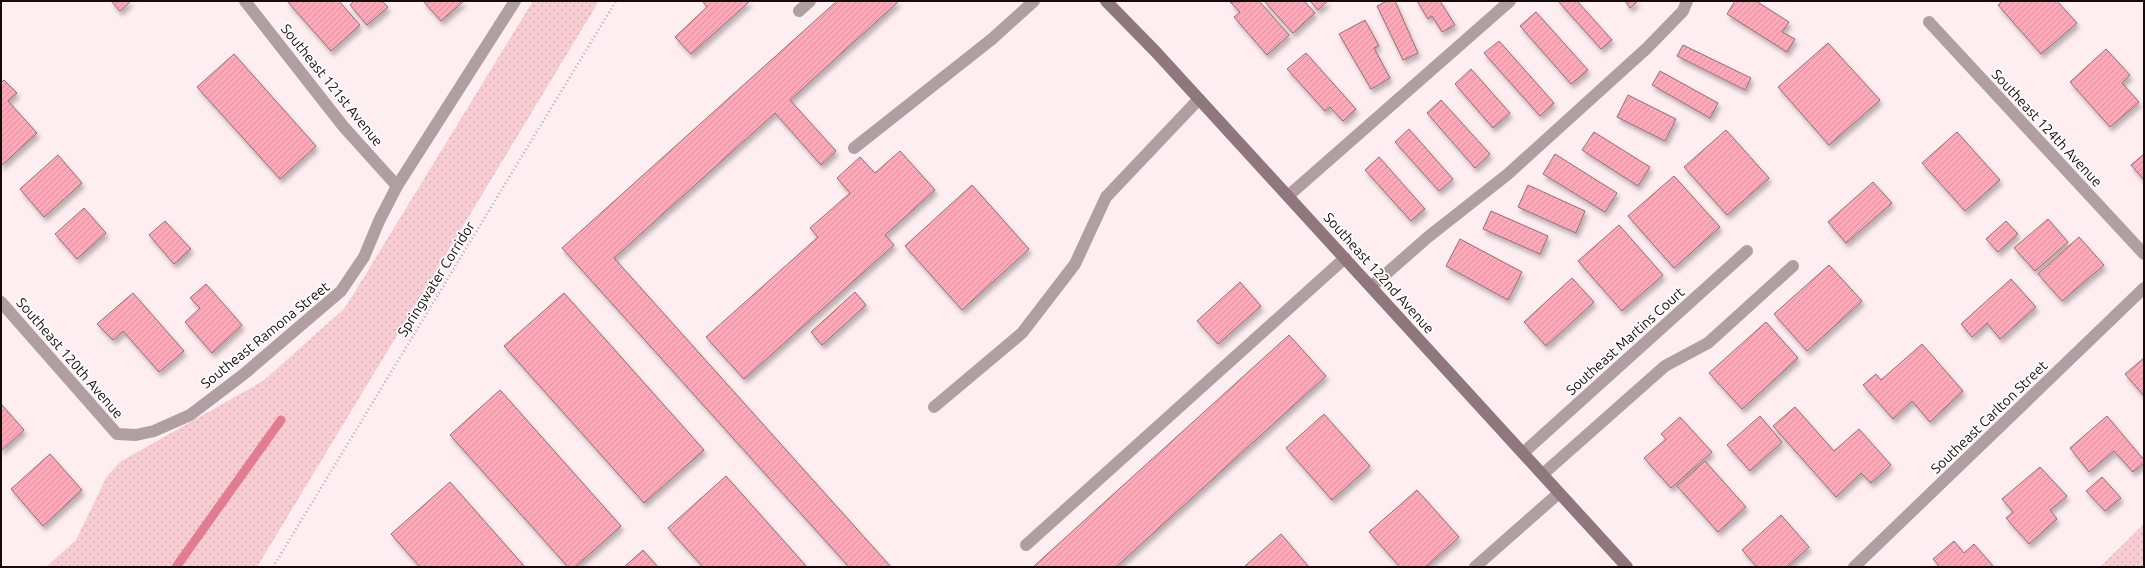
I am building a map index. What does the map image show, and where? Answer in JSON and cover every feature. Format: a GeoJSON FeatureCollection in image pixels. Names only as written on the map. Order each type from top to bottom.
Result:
{"type":"FeatureCollection","features":[{"type":"Feature","properties":{"kind":"main road","name":"Southeast 122nd Avenue"},"geometry":{"type":"LineString","coordinates":[[1106,1],[1199,99],[1627,567]]}},
{"type":"Feature","properties":{"kind":"street","name":"Southeast 121st Avenue"},"geometry":{"type":"LineString","coordinates":[[245,1],[343,126],[397,186]]}},
{"type":"Feature","properties":{"kind":"street","name":"Southeast Ramona Street"},"geometry":{"type":"LineString","coordinates":[[116,434],[136,435],[154,431],[190,415],[244,374],[342,291],[364,257],[379,221],[397,186],[515,1]]}},
{"type":"Feature","properties":{"kind":"street"},"geometry":{"type":"LineString","coordinates":[[799,11],[810,1]]}},
{"type":"Feature","properties":{"kind":"street"},"geometry":{"type":"LineString","coordinates":[[854,148],[992,40],[1034,1]]}},
{"type":"Feature","properties":{"kind":"street"},"geometry":{"type":"LineString","coordinates":[[1288,196],[1510,1]]}},
{"type":"Feature","properties":{"kind":"street"},"geometry":{"type":"LineString","coordinates":[[1371,286],[1428,237],[1508,174],[1653,43],[1683,12],[1687,1]]}},
{"type":"Feature","properties":{"kind":"street","name":"Southeast 124th Avenue"},"geometry":{"type":"LineString","coordinates":[[1929,22],[2144,254]]}},
{"type":"Feature","properties":{"kind":"street"},"geometry":{"type":"LineString","coordinates":[[934,407],[1022,333],[1075,264],[1106,197],[1199,99]]}},
{"type":"Feature","properties":{"kind":"street","name":"Southeast Martins Court"},"geometry":{"type":"LineString","coordinates":[[1523,453],[1746,251]]}},
{"type":"Feature","properties":{"kind":"street"},"geometry":{"type":"LineString","coordinates":[[1026,544],[1345,258]]}},
{"type":"Feature","properties":{"kind":"street"},"geometry":{"type":"LineString","coordinates":[[1543,474],[1665,366],[1708,344],[1793,266]]}},
{"type":"Feature","properties":{"kind":"street","name":"Southeast Carlton Street"},"geometry":{"type":"LineString","coordinates":[[1854,567],[2144,288]]}},
{"type":"Feature","properties":{"kind":"street","name":"Southeast 120th Avenue"},"geometry":{"type":"LineString","coordinates":[[1,302],[116,434]]}},
{"type":"Feature","properties":{"kind":"street"},"geometry":{"type":"LineString","coordinates":[[1475,567],[1559,493]]}},
{"type":"Feature","properties":{"kind":"path","name":"Springwater Corridor"},"geometry":{"type":"LineString","coordinates":[[273,567],[616,1]]}},
{"type":"Feature","properties":{"kind":"shaded area"},"geometry":{"type":"Polygon","coordinates":[[[533,1],[599,1],[257,567],[46,567],[76,540],[107,476],[120,462],[263,381],[345,308],[533,1]]]}},
{"type":"Feature","properties":{"kind":"shaded area"},"geometry":{"type":"Polygon","coordinates":[[[2144,524],[2144,567],[2100,567],[2144,524]]]}},
{"type":"Feature","properties":{"kind":"building"},"geometry":{"type":"Polygon","coordinates":[[[111,1],[131,1],[120,11],[111,1]]]}},
{"type":"Feature","properties":{"kind":"building"},"geometry":{"type":"Polygon","coordinates":[[[287,1],[339,1],[360,25],[331,51],[287,1]]]}},
{"type":"Feature","properties":{"kind":"building"},"geometry":{"type":"Polygon","coordinates":[[[354,1],[382,1],[388,7],[367,25],[350,5],[354,1]]]}},
{"type":"Feature","properties":{"kind":"building"},"geometry":{"type":"Polygon","coordinates":[[[423,1],[464,1],[441,21],[423,1]]]}},
{"type":"Feature","properties":{"kind":"building"},"geometry":{"type":"Polygon","coordinates":[[[702,1],[750,1],[691,54],[675,37],[707,7],[702,1]]]}},
{"type":"Feature","properties":{"kind":"building"},"geometry":{"type":"Polygon","coordinates":[[[837,1],[899,1],[790,100],[836,151],[821,165],[775,113],[614,258],[891,567],[849,567],[562,248],[837,1]]]}},
{"type":"Feature","properties":{"kind":"building"},"geometry":{"type":"Polygon","coordinates":[[[1259,1],[1289,35],[1267,55],[1234,17],[1240,12],[1230,2],[1259,1]]]}},
{"type":"Feature","properties":{"kind":"building"},"geometry":{"type":"Polygon","coordinates":[[[1264,1],[1304,1],[1315,13],[1293,33],[1264,1]]]}},
{"type":"Feature","properties":{"kind":"building"},"geometry":{"type":"Polygon","coordinates":[[[1310,1],[1328,1],[1318,10],[1310,1]]]}},
{"type":"Feature","properties":{"kind":"building"},"geometry":{"type":"Polygon","coordinates":[[[1387,1],[1395,1],[1418,53],[1403,60],[1377,6],[1387,1]]]}},
{"type":"Feature","properties":{"kind":"building"},"geometry":{"type":"Polygon","coordinates":[[[1417,1],[1440,1],[1455,25],[1442,32],[1432,16],[1428,19],[1417,1]]]}},
{"type":"Feature","properties":{"kind":"building"},"geometry":{"type":"Polygon","coordinates":[[[1558,1],[1577,1],[1612,40],[1601,49],[1558,1]]]}},
{"type":"Feature","properties":{"kind":"building"},"geometry":{"type":"Polygon","coordinates":[[[1625,1],[1638,1],[1630,8],[1625,1]]]}},
{"type":"Feature","properties":{"kind":"building"},"geometry":{"type":"Polygon","coordinates":[[[1735,1],[1756,1],[1789,22],[1782,32],[1795,39],[1787,52],[1727,14],[1735,1]]]}},
{"type":"Feature","properties":{"kind":"building"},"geometry":{"type":"Polygon","coordinates":[[[2003,1],[2057,1],[2077,23],[2041,54],[1998,5],[2003,1]]]}},
{"type":"Feature","properties":{"kind":"building"},"geometry":{"type":"Polygon","coordinates":[[[1536,12],[1588,70],[1571,84],[1520,26],[1536,12]]]}},
{"type":"Feature","properties":{"kind":"building"},"geometry":{"type":"Polygon","coordinates":[[[1365,20],[1379,46],[1374,48],[1390,78],[1371,89],[1339,34],[1365,20]]]}},
{"type":"Feature","properties":{"kind":"building"},"geometry":{"type":"Polygon","coordinates":[[[1499,41],[1554,103],[1540,116],[1484,53],[1499,41]]]}},
{"type":"Feature","properties":{"kind":"building"},"geometry":{"type":"Polygon","coordinates":[[[1828,43],[1880,100],[1829,145],[1778,87],[1828,43]]]}},
{"type":"Feature","properties":{"kind":"building"},"geometry":{"type":"Polygon","coordinates":[[[1683,45],[1751,78],[1745,90],[1677,56],[1683,45]]]}},
{"type":"Feature","properties":{"kind":"building"},"geometry":{"type":"Polygon","coordinates":[[[2106,49],[2130,75],[2122,83],[2139,102],[2110,127],[2070,82],[2106,49]]]}},
{"type":"Feature","properties":{"kind":"building"},"geometry":{"type":"Polygon","coordinates":[[[1306,53],[1356,109],[1343,121],[1330,107],[1325,111],[1287,69],[1306,53]]]}},
{"type":"Feature","properties":{"kind":"building"},"geometry":{"type":"Polygon","coordinates":[[[234,54],[316,146],[280,179],[197,87],[234,54]]]}},
{"type":"Feature","properties":{"kind":"building"},"geometry":{"type":"Polygon","coordinates":[[[1471,69],[1510,113],[1493,128],[1455,84],[1471,69]]]}},
{"type":"Feature","properties":{"kind":"building"},"geometry":{"type":"Polygon","coordinates":[[[1660,71],[1718,103],[1710,118],[1652,85],[1660,71]]]}},
{"type":"Feature","properties":{"kind":"building"},"geometry":{"type":"Polygon","coordinates":[[[4,80],[17,93],[8,101],[37,133],[1,166],[1,83],[4,80]]]}},
{"type":"Feature","properties":{"kind":"building"},"geometry":{"type":"Polygon","coordinates":[[[1628,95],[1676,119],[1665,141],[1617,117],[1628,95]]]}},
{"type":"Feature","properties":{"kind":"building"},"geometry":{"type":"Polygon","coordinates":[[[1441,100],[1490,154],[1475,168],[1427,113],[1441,100]]]}},
{"type":"Feature","properties":{"kind":"building"},"geometry":{"type":"Polygon","coordinates":[[[1409,129],[1453,179],[1439,191],[1395,142],[1409,129]]]}},
{"type":"Feature","properties":{"kind":"building"},"geometry":{"type":"Polygon","coordinates":[[[1726,130],[1769,178],[1727,215],[1684,167],[1726,130]]]}},
{"type":"Feature","properties":{"kind":"building"},"geometry":{"type":"Polygon","coordinates":[[[1594,132],[1650,167],[1638,186],[1582,150],[1594,132]]]}},
{"type":"Feature","properties":{"kind":"building"},"geometry":{"type":"Polygon","coordinates":[[[1957,132],[2000,180],[1965,211],[1922,163],[1957,132]]]}},
{"type":"Feature","properties":{"kind":"building"},"geometry":{"type":"Polygon","coordinates":[[[900,151],[935,190],[885,235],[894,245],[744,379],[706,337],[818,237],[810,228],[850,193],[837,178],[860,157],[875,173],[900,151]]]}},
{"type":"Feature","properties":{"kind":"building"},"geometry":{"type":"Polygon","coordinates":[[[1555,154],[1617,193],[1605,212],[1543,174],[1555,154]]]}},
{"type":"Feature","properties":{"kind":"building"},"geometry":{"type":"Polygon","coordinates":[[[2144,154],[2144,180],[2131,165],[2144,154]]]}},
{"type":"Feature","properties":{"kind":"building"},"geometry":{"type":"Polygon","coordinates":[[[58,155],[82,183],[44,217],[20,189],[58,155]]]}},
{"type":"Feature","properties":{"kind":"building"},"geometry":{"type":"Polygon","coordinates":[[[1379,157],[1425,209],[1411,221],[1365,170],[1379,157]]]}},
{"type":"Feature","properties":{"kind":"building"},"geometry":{"type":"Polygon","coordinates":[[[1674,176],[1720,227],[1674,268],[1628,216],[1674,176]]]}},
{"type":"Feature","properties":{"kind":"building"},"geometry":{"type":"Polygon","coordinates":[[[1873,182],[1892,203],[1846,243],[1828,222],[1873,182]]]}},
{"type":"Feature","properties":{"kind":"building"},"geometry":{"type":"Polygon","coordinates":[[[972,185],[1029,249],[962,310],[905,246],[972,185]]]}},
{"type":"Feature","properties":{"kind":"building"},"geometry":{"type":"Polygon","coordinates":[[[1528,185],[1585,211],[1576,233],[1518,207],[1528,185]]]}},
{"type":"Feature","properties":{"kind":"building"},"geometry":{"type":"Polygon","coordinates":[[[84,208],[106,233],[77,259],[55,234],[84,208]]]}},
{"type":"Feature","properties":{"kind":"building"},"geometry":{"type":"Polygon","coordinates":[[[1491,211],[1548,236],[1540,254],[1483,229],[1491,211]]]}},
{"type":"Feature","properties":{"kind":"building"},"geometry":{"type":"Polygon","coordinates":[[[2048,219],[2068,242],[2035,271],[2014,248],[2048,219]]]}},
{"type":"Feature","properties":{"kind":"building"},"geometry":{"type":"Polygon","coordinates":[[[165,221],[191,249],[174,264],[149,235],[165,221]]]}},
{"type":"Feature","properties":{"kind":"building"},"geometry":{"type":"Polygon","coordinates":[[[2006,221],[2018,234],[1998,252],[1986,239],[2006,221]]]}},
{"type":"Feature","properties":{"kind":"building"},"geometry":{"type":"Polygon","coordinates":[[[1619,225],[1663,275],[1622,311],[1578,261],[1619,225]]]}},
{"type":"Feature","properties":{"kind":"building"},"geometry":{"type":"Polygon","coordinates":[[[2079,237],[2104,265],[2062,301],[2038,274],[2079,237]]]}},
{"type":"Feature","properties":{"kind":"building"},"geometry":{"type":"Polygon","coordinates":[[[1460,239],[1522,272],[1508,300],[1446,266],[1460,239]]]}},
{"type":"Feature","properties":{"kind":"building"},"geometry":{"type":"Polygon","coordinates":[[[1829,265],[1862,301],[1807,351],[1774,314],[1829,265]]]}},
{"type":"Feature","properties":{"kind":"building"},"geometry":{"type":"Polygon","coordinates":[[[1572,278],[1594,302],[1546,346],[1524,322],[1572,278]]]}},
{"type":"Feature","properties":{"kind":"building"},"geometry":{"type":"Polygon","coordinates":[[[2011,279],[2036,307],[2000,339],[1987,323],[1972,337],[1961,324],[2011,279]]]}},
{"type":"Feature","properties":{"kind":"building"},"geometry":{"type":"Polygon","coordinates":[[[1240,282],[1261,306],[1218,344],[1197,321],[1240,282]]]}},
{"type":"Feature","properties":{"kind":"building"},"geometry":{"type":"Polygon","coordinates":[[[206,284],[242,325],[212,353],[185,322],[200,308],[190,298],[206,284]]]}},
{"type":"Feature","properties":{"kind":"building"},"geometry":{"type":"Polygon","coordinates":[[[855,292],[866,305],[822,345],[811,332],[855,292]]]}},
{"type":"Feature","properties":{"kind":"building"},"geometry":{"type":"Polygon","coordinates":[[[133,293],[184,351],[159,372],[123,331],[113,340],[97,324],[133,293]]]}},
{"type":"Feature","properties":{"kind":"building"},"geometry":{"type":"Polygon","coordinates":[[[564,293],[704,450],[644,503],[504,346],[564,293]]]}},
{"type":"Feature","properties":{"kind":"building"},"geometry":{"type":"Polygon","coordinates":[[[1766,322],[1798,358],[1742,409],[1709,373],[1766,322]]]}},
{"type":"Feature","properties":{"kind":"building"},"geometry":{"type":"Polygon","coordinates":[[[1289,335],[1326,376],[1116,567],[1033,567],[1289,335]]]}},
{"type":"Feature","properties":{"kind":"building"},"geometry":{"type":"Polygon","coordinates":[[[1922,344],[1963,391],[1930,422],[1912,401],[1893,419],[1863,385],[1876,374],[1881,380],[1922,344]]]}},
{"type":"Feature","properties":{"kind":"building"},"geometry":{"type":"Polygon","coordinates":[[[2144,358],[2144,396],[2125,374],[2144,358]]]}},
{"type":"Feature","properties":{"kind":"building"},"geometry":{"type":"Polygon","coordinates":[[[500,390],[621,526],[575,567],[568,567],[450,435],[500,390]]]}},
{"type":"Feature","properties":{"kind":"building"},"geometry":{"type":"Polygon","coordinates":[[[1,404],[24,430],[1,451],[1,404]]]}},
{"type":"Feature","properties":{"kind":"building"},"geometry":{"type":"Polygon","coordinates":[[[1795,407],[1834,451],[1859,429],[1891,465],[1871,483],[1861,473],[1836,497],[1773,426],[1795,407]]]}},
{"type":"Feature","properties":{"kind":"building"},"geometry":{"type":"Polygon","coordinates":[[[1324,414],[1370,466],[1332,500],[1286,448],[1324,414]]]}},
{"type":"Feature","properties":{"kind":"building"},"geometry":{"type":"Polygon","coordinates":[[[1760,416],[1782,442],[1750,471],[1727,445],[1760,416]]]}},
{"type":"Feature","properties":{"kind":"building"},"geometry":{"type":"Polygon","coordinates":[[[2107,416],[2144,460],[2144,463],[2133,472],[2114,451],[2089,472],[2070,448],[2107,416]]]}},
{"type":"Feature","properties":{"kind":"building"},"geometry":{"type":"Polygon","coordinates":[[[1680,417],[1712,452],[1671,488],[1644,458],[1666,439],[1661,434],[1680,417]]]}},
{"type":"Feature","properties":{"kind":"building"},"geometry":{"type":"Polygon","coordinates":[[[50,454],[82,490],[43,526],[11,489],[50,454]]]}},
{"type":"Feature","properties":{"kind":"building"},"geometry":{"type":"Polygon","coordinates":[[[1705,461],[1746,507],[1718,532],[1677,486],[1705,461]]]}},
{"type":"Feature","properties":{"kind":"building"},"geometry":{"type":"Polygon","coordinates":[[[2040,467],[2067,496],[2050,510],[2057,519],[2029,544],[2006,518],[2013,512],[2002,499],[2040,467]]]}},
{"type":"Feature","properties":{"kind":"building"},"geometry":{"type":"Polygon","coordinates":[[[726,476],[807,567],[703,567],[668,528],[726,476]]]}},
{"type":"Feature","properties":{"kind":"building"},"geometry":{"type":"Polygon","coordinates":[[[2102,477],[2121,498],[2105,511],[2086,491],[2102,477]]]}},
{"type":"Feature","properties":{"kind":"building"},"geometry":{"type":"Polygon","coordinates":[[[450,482],[525,567],[420,567],[391,534],[450,482]]]}},
{"type":"Feature","properties":{"kind":"building"},"geometry":{"type":"Polygon","coordinates":[[[1417,490],[1459,537],[1426,567],[1400,567],[1369,532],[1417,490]]]}},
{"type":"Feature","properties":{"kind":"building"},"geometry":{"type":"Polygon","coordinates":[[[1781,515],[1809,547],[1787,567],[1757,567],[1742,550],[1781,515]]]}},
{"type":"Feature","properties":{"kind":"building"},"geometry":{"type":"Polygon","coordinates":[[[1281,534],[1309,567],[1244,567],[1281,534]]]}},
{"type":"Feature","properties":{"kind":"building"},"geometry":{"type":"Polygon","coordinates":[[[1954,541],[1964,553],[1974,544],[1994,567],[1940,567],[1933,559],[1954,541]]]}},
{"type":"Feature","properties":{"kind":"building"},"geometry":{"type":"Polygon","coordinates":[[[643,550],[658,567],[624,567],[643,550]]]}},
{"type":"Feature","properties":{"kind":"waterway"},"geometry":{"type":"LineString","coordinates":[[176,567],[281,420]]}}]}
